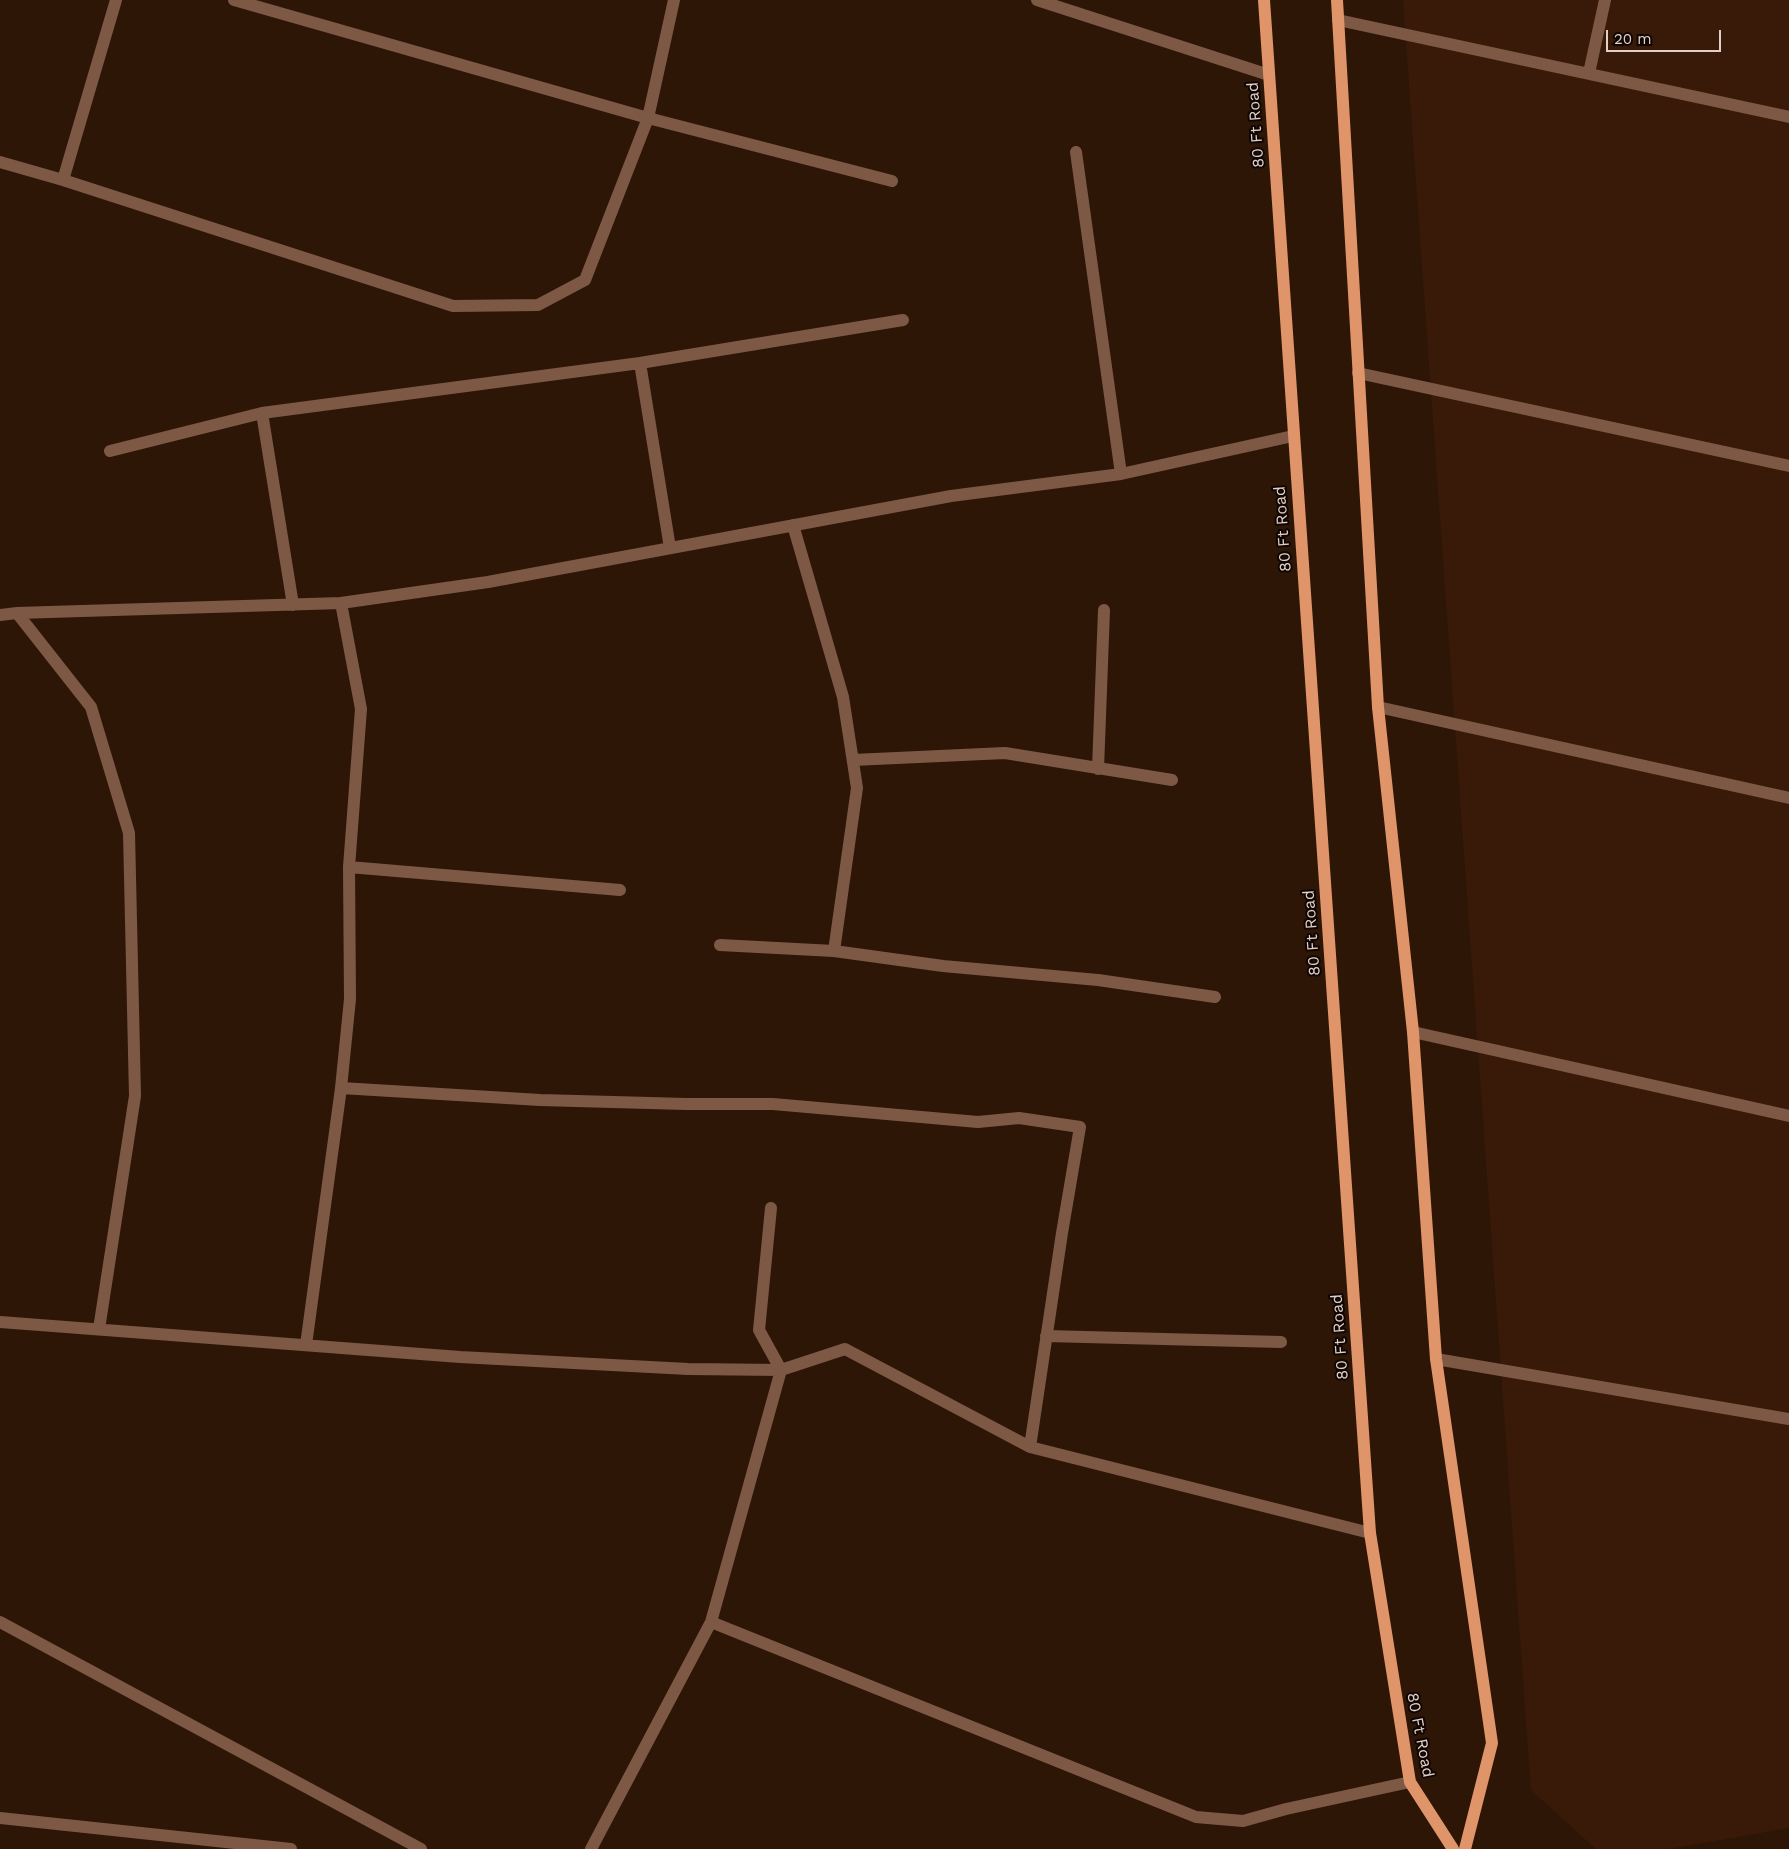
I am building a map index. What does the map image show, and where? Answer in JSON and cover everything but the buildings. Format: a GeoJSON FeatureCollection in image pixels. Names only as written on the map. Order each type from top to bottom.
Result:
{"type":"FeatureCollection","features":[{"type":"Feature","properties":{"kind":"main road","name":"80 Ft Road"},"geometry":{"type":"LineString","coordinates":[[1264,0],[1370,1533],[1410,1782],[1453,1849]]}},
{"type":"Feature","properties":{"kind":"main road"},"geometry":{"type":"LineString","coordinates":[[1337,0],[1378,707],[1413,1032],[1436,1360],[1492,1743],[1465,1849]]}},
{"type":"Feature","properties":{"kind":"street"},"geometry":{"type":"LineString","coordinates":[[63,180],[116,0]]}},
{"type":"Feature","properties":{"kind":"street"},"geometry":{"type":"LineString","coordinates":[[234,0],[648,118],[892,181]]}},
{"type":"Feature","properties":{"kind":"street"},"geometry":{"type":"LineString","coordinates":[[0,162],[63,180],[453,306],[538,305],[585,280],[648,118],[674,0]]}},
{"type":"Feature","properties":{"kind":"street"},"geometry":{"type":"LineString","coordinates":[[1037,0],[1269,75]]}},
{"type":"Feature","properties":{"kind":"street"},"geometry":{"type":"LineString","coordinates":[[1589,73],[1605,0]]}},
{"type":"Feature","properties":{"kind":"street"},"geometry":{"type":"LineString","coordinates":[[1338,20],[1589,73],[1789,118]]}},
{"type":"Feature","properties":{"kind":"street"},"geometry":{"type":"LineString","coordinates":[[1076,152],[1121,474]]}},
{"type":"Feature","properties":{"kind":"street"},"geometry":{"type":"LineString","coordinates":[[110,451],[262,413],[640,363],[903,320]]}},
{"type":"Feature","properties":{"kind":"street"},"geometry":{"type":"LineString","coordinates":[[640,363],[670,548]]}},
{"type":"Feature","properties":{"kind":"street"},"geometry":{"type":"LineString","coordinates":[[1358,373],[1789,466]]}},
{"type":"Feature","properties":{"kind":"street"},"geometry":{"type":"LineString","coordinates":[[262,413],[293,605]]}},
{"type":"Feature","properties":{"kind":"street"},"geometry":{"type":"LineString","coordinates":[[0,615],[341,603],[488,582],[951,496],[1121,474],[1293,436]]}},
{"type":"Feature","properties":{"kind":"street"},"geometry":{"type":"LineString","coordinates":[[793,525],[843,697],[857,788],[834,951]]}},
{"type":"Feature","properties":{"kind":"street"},"geometry":{"type":"LineString","coordinates":[[306,1345],[341,1088],[350,999],[349,867],[361,709],[341,603]]}},
{"type":"Feature","properties":{"kind":"street"},"geometry":{"type":"LineString","coordinates":[[1098,769],[1104,610]]}},
{"type":"Feature","properties":{"kind":"street"},"geometry":{"type":"LineString","coordinates":[[17,613],[91,707],[130,833],[135,1096],[100,1330]]}},
{"type":"Feature","properties":{"kind":"street"},"geometry":{"type":"LineString","coordinates":[[1378,707],[1789,798]]}},
{"type":"Feature","properties":{"kind":"street"},"geometry":{"type":"LineString","coordinates":[[853,760],[1006,753],[1172,780]]}},
{"type":"Feature","properties":{"kind":"street"},"geometry":{"type":"LineString","coordinates":[[349,867],[620,890]]}},
{"type":"Feature","properties":{"kind":"street"},"geometry":{"type":"LineString","coordinates":[[720,945],[834,951],[943,966],[1098,980],[1215,997]]}},
{"type":"Feature","properties":{"kind":"street"},"geometry":{"type":"LineString","coordinates":[[1413,1032],[1789,1116]]}},
{"type":"Feature","properties":{"kind":"street"},"geometry":{"type":"LineString","coordinates":[[341,1088],[550,1100],[686,1104],[773,1104],[978,1122],[1019,1118],[1080,1126],[1030,1446]]}},
{"type":"Feature","properties":{"kind":"street"},"geometry":{"type":"LineString","coordinates":[[591,1849],[711,1622],[781,1370],[759,1330],[772,1208]]}},
{"type":"Feature","properties":{"kind":"street"},"geometry":{"type":"LineString","coordinates":[[0,1322],[460,1357],[678,1369],[781,1370],[845,1349],[1030,1446],[1370,1533]]}},
{"type":"Feature","properties":{"kind":"street"},"geometry":{"type":"LineString","coordinates":[[1046,1336],[1281,1342]]}},
{"type":"Feature","properties":{"kind":"street"},"geometry":{"type":"LineString","coordinates":[[1436,1360],[1789,1419]]}},
{"type":"Feature","properties":{"kind":"street"},"geometry":{"type":"LineString","coordinates":[[0,1622],[421,1849]]}},
{"type":"Feature","properties":{"kind":"street"},"geometry":{"type":"LineString","coordinates":[[711,1622],[1196,1817],[1243,1821],[1286,1808],[1410,1782]]}},
{"type":"Feature","properties":{"kind":"street"},"geometry":{"type":"LineString","coordinates":[[0,1818],[291,1849]]}},
{"type":"Feature","properties":{"kind":"shaded area"},"geometry":{"type":"Polygon","coordinates":[[[1403,0],[1789,0],[1789,1828],[1668,1849],[1596,1849],[1531,1790],[1403,0]]]}}]}
